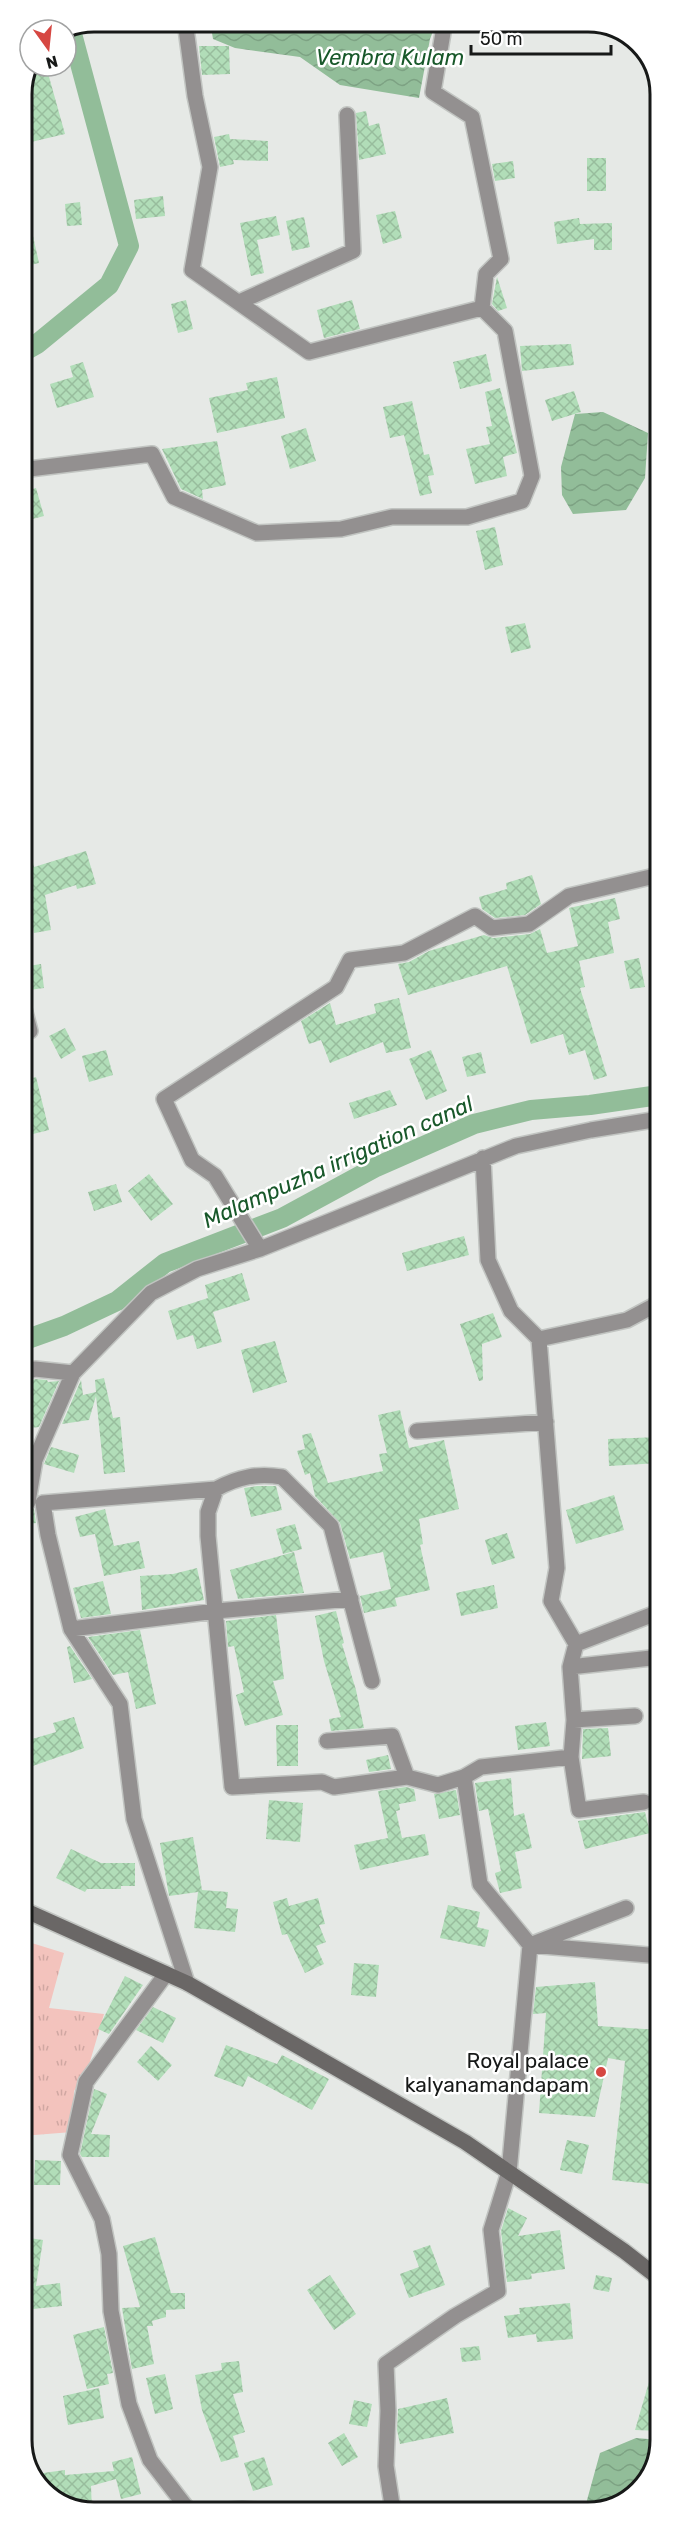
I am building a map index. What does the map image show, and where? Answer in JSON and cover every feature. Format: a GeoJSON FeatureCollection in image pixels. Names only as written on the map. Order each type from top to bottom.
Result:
{"type":"FeatureCollection","features":[{"type":"Feature","properties":{"kind":"main road"},"geometry":{"type":"LineString","coordinates":[[32,1914],[187,1983],[465,2142],[650,2271]]}},
{"type":"Feature","properties":{"kind":"street"},"geometry":{"type":"LineString","coordinates":[[186,32],[195,96],[210,167],[192,270],[309,352],[482,308]]}},
{"type":"Feature","properties":{"kind":"street"},"geometry":{"type":"LineString","coordinates":[[443,32],[433,92],[472,117],[501,259],[486,274],[482,308]]}},
{"type":"Feature","properties":{"kind":"street"},"geometry":{"type":"LineString","coordinates":[[239,302],[353,251],[347,115]]}},
{"type":"Feature","properties":{"kind":"street"},"geometry":{"type":"LineString","coordinates":[[32,469],[152,454],[174,497],[257,533],[341,529],[392,517],[467,517],[522,501],[532,476],[505,331],[482,308]]}},
{"type":"Feature","properties":{"kind":"street"},"geometry":{"type":"LineString","coordinates":[[260,1249],[215,1176],[192,1160],[164,1099],[336,987],[350,960],[404,953],[475,916],[492,928],[529,924],[569,896],[650,877]]}},
{"type":"Feature","properties":{"kind":"street"},"geometry":{"type":"LineString","coordinates":[[32,1492],[35,1460],[73,1373],[151,1293],[196,1269],[260,1249],[516,1146],[650,1120]]}},
{"type":"Feature","properties":{"kind":"street"},"geometry":{"type":"LineString","coordinates":[[483,1158],[488,1260],[511,1311],[538,1339],[556,1569],[550,1601],[576,1644],[570,1667],[574,1720],[571,1757],[579,1810],[644,1802]]}},
{"type":"Feature","properties":{"kind":"street"},"geometry":{"type":"LineString","coordinates":[[538,1339],[627,1320],[650,1308]]}},
{"type":"Feature","properties":{"kind":"street"},"geometry":{"type":"LineString","coordinates":[[32,1371],[73,1373]]}},
{"type":"Feature","properties":{"kind":"street"},"geometry":{"type":"LineString","coordinates":[[417,1431],[546,1422]]}},
{"type":"Feature","properties":{"kind":"street"},"geometry":{"type":"LineString","coordinates":[[32,1502],[216,1489],[234,1479],[254,1475],[282,1477],[332,1526],[372,1681]]}},
{"type":"Feature","properties":{"kind":"street"},"geometry":{"type":"LineString","coordinates":[[216,1489],[208,1512],[232,1787],[322,1782],[334,1787],[407,1778],[438,1785],[464,1777],[481,1767],[571,1757]]}},
{"type":"Feature","properties":{"kind":"street"},"geometry":{"type":"LineString","coordinates":[[32,1504],[48,1535],[71,1629],[120,1704],[134,1819],[187,1983]]}},
{"type":"Feature","properties":{"kind":"street"},"geometry":{"type":"LineString","coordinates":[[71,1629],[216,1611],[351,1599]]}},
{"type":"Feature","properties":{"kind":"street"},"geometry":{"type":"LineString","coordinates":[[576,1644],[650,1616]]}},
{"type":"Feature","properties":{"kind":"street"},"geometry":{"type":"LineString","coordinates":[[570,1667],[650,1658]]}},
{"type":"Feature","properties":{"kind":"street"},"geometry":{"type":"LineString","coordinates":[[574,1720],[634,1716]]}},
{"type":"Feature","properties":{"kind":"street"},"geometry":{"type":"LineString","coordinates":[[327,1741],[392,1736],[407,1778]]}},
{"type":"Feature","properties":{"kind":"street"},"geometry":{"type":"LineString","coordinates":[[392,2502],[386,2466],[388,2411],[386,2364],[455,2316],[498,2291],[491,2230],[509,2172],[530,1945],[480,1884],[464,1777]]}},
{"type":"Feature","properties":{"kind":"street"},"geometry":{"type":"LineString","coordinates":[[530,1945],[626,1908]]}},
{"type":"Feature","properties":{"kind":"street"},"geometry":{"type":"LineString","coordinates":[[530,1945],[650,1955]]}},
{"type":"Feature","properties":{"kind":"street"},"geometry":{"type":"LineString","coordinates":[[166,1974],[86,2082],[70,2155],[102,2219],[109,2254],[111,2311],[129,2404],[150,2460],[182,2501]]}},
{"type":"Feature","properties":{"kind":"green space"},"geometry":{"type":"Polygon","coordinates":[[[32,1943],[64,1953],[49,2008],[104,2014],[89,2065],[74,2091],[72,2132],[32,2135],[32,1943]]]}},
{"type":"Feature","properties":{"kind":"water","name":"Vembra Kulam"},"geometry":{"type":"Polygon","coordinates":[[[212,32],[433,32],[419,98],[340,85],[300,57],[235,48],[213,39],[212,32]]]}},
{"type":"Feature","properties":{"kind":"water"},"geometry":{"type":"Polygon","coordinates":[[[603,412],[648,433],[645,478],[626,510],[573,514],[562,495],[561,467],[575,414],[603,412]]]}},
{"type":"Feature","properties":{"kind":"water"},"geometry":{"type":"Polygon","coordinates":[[[636,2438],[650,2439],[645,2463],[639,2474],[625,2489],[608,2498],[586,2502],[600,2453],[636,2438]]]}},
{"type":"Feature","properties":{"kind":"building"},"geometry":{"type":"Polygon","coordinates":[[[199,46],[229,46],[230,74],[202,75],[199,46]]]}},
{"type":"Feature","properties":{"kind":"building"},"geometry":{"type":"Polygon","coordinates":[[[34,78],[49,78],[65,134],[32,142],[33,81],[34,78]]]}},
{"type":"Feature","properties":{"kind":"building"},"geometry":{"type":"Polygon","coordinates":[[[366,111],[369,126],[379,123],[386,154],[359,160],[356,113],[366,111]]]}},
{"type":"Feature","properties":{"kind":"building"},"geometry":{"type":"Polygon","coordinates":[[[229,134],[230,139],[268,141],[268,161],[233,160],[234,164],[220,167],[214,137],[229,134]]]}},
{"type":"Feature","properties":{"kind":"building"},"geometry":{"type":"Polygon","coordinates":[[[587,158],[606,158],[606,191],[587,191],[587,158]]]}},
{"type":"Feature","properties":{"kind":"building"},"geometry":{"type":"Polygon","coordinates":[[[513,161],[515,178],[495,181],[492,164],[513,161]]]}},
{"type":"Feature","properties":{"kind":"building"},"geometry":{"type":"Polygon","coordinates":[[[163,196],[165,216],[136,219],[134,200],[163,196]]]}},
{"type":"Feature","properties":{"kind":"building"},"geometry":{"type":"Polygon","coordinates":[[[80,202],[82,225],[67,226],[65,204],[80,202]]]}},
{"type":"Feature","properties":{"kind":"building"},"geometry":{"type":"Polygon","coordinates":[[[395,211],[402,238],[383,244],[376,215],[395,211]]]}},
{"type":"Feature","properties":{"kind":"building"},"geometry":{"type":"Polygon","coordinates":[[[276,216],[280,235],[257,240],[264,273],[251,276],[240,223],[276,216]]]}},
{"type":"Feature","properties":{"kind":"building"},"geometry":{"type":"Polygon","coordinates":[[[304,217],[310,247],[292,251],[286,221],[304,217]]]}},
{"type":"Feature","properties":{"kind":"building"},"geometry":{"type":"Polygon","coordinates":[[[579,218],[580,224],[612,223],[612,250],[594,250],[594,239],[557,244],[554,222],[579,218]]]}},
{"type":"Feature","properties":{"kind":"building"},"geometry":{"type":"Polygon","coordinates":[[[32,232],[39,263],[32,265],[32,232]]]}},
{"type":"Feature","properties":{"kind":"building"},"geometry":{"type":"Polygon","coordinates":[[[497,277],[507,308],[498,311],[492,304],[497,277]]]}},
{"type":"Feature","properties":{"kind":"building"},"geometry":{"type":"Polygon","coordinates":[[[186,300],[193,329],[178,333],[171,304],[186,300]]]}},
{"type":"Feature","properties":{"kind":"building"},"geometry":{"type":"Polygon","coordinates":[[[352,300],[360,329],[324,338],[317,310],[352,300]]]}},
{"type":"Feature","properties":{"kind":"building"},"geometry":{"type":"Polygon","coordinates":[[[571,344],[574,365],[522,371],[520,346],[571,344]]]}},
{"type":"Feature","properties":{"kind":"building"},"geometry":{"type":"Polygon","coordinates":[[[486,354],[492,381],[460,389],[453,362],[486,354]]]}},
{"type":"Feature","properties":{"kind":"building"},"geometry":{"type":"Polygon","coordinates":[[[83,362],[94,397],[57,408],[50,384],[73,377],[70,366],[83,362]]]}},
{"type":"Feature","properties":{"kind":"building"},"geometry":{"type":"Polygon","coordinates":[[[277,377],[285,418],[217,433],[209,398],[248,390],[246,383],[277,377]]]}},
{"type":"Feature","properties":{"kind":"building"},"geometry":{"type":"Polygon","coordinates":[[[500,388],[517,453],[503,457],[507,476],[475,484],[466,449],[490,444],[486,427],[492,426],[485,392],[500,388]]]}},
{"type":"Feature","properties":{"kind":"building"},"geometry":{"type":"Polygon","coordinates":[[[574,391],[581,412],[552,421],[545,400],[574,391]]]}},
{"type":"Feature","properties":{"kind":"building"},"geometry":{"type":"Polygon","coordinates":[[[412,401],[424,455],[429,454],[434,475],[428,476],[432,493],[420,496],[404,435],[390,438],[383,407],[412,401]]]}},
{"type":"Feature","properties":{"kind":"building"},"geometry":{"type":"Polygon","coordinates":[[[306,428],[316,461],[290,469],[281,436],[306,428]]]}},
{"type":"Feature","properties":{"kind":"building"},"geometry":{"type":"Polygon","coordinates":[[[217,441],[226,485],[202,490],[203,499],[181,489],[162,449],[217,441]]]}},
{"type":"Feature","properties":{"kind":"building"},"geometry":{"type":"Polygon","coordinates":[[[36,488],[44,516],[32,519],[32,489],[36,488]]]}},
{"type":"Feature","properties":{"kind":"building"},"geometry":{"type":"Polygon","coordinates":[[[495,527],[503,565],[485,570],[476,531],[495,527]]]}},
{"type":"Feature","properties":{"kind":"building"},"geometry":{"type":"Polygon","coordinates":[[[525,623],[531,648],[511,653],[505,627],[525,623]]]}},
{"type":"Feature","properties":{"kind":"building"},"geometry":{"type":"Polygon","coordinates":[[[86,851],[96,884],[77,889],[76,885],[45,895],[51,930],[34,933],[32,858],[34,867],[86,851]]]}},
{"type":"Feature","properties":{"kind":"building"},"geometry":{"type":"Polygon","coordinates":[[[532,875],[541,904],[525,915],[495,918],[482,909],[479,897],[507,889],[506,883],[532,875]]]}},
{"type":"Feature","properties":{"kind":"building"},"geometry":{"type":"Polygon","coordinates":[[[615,898],[620,919],[608,922],[614,953],[579,961],[585,987],[580,988],[607,1076],[594,1080],[585,1050],[569,1055],[563,1034],[531,1044],[507,966],[408,995],[398,964],[409,962],[429,951],[484,935],[493,938],[530,934],[540,929],[547,953],[578,946],[569,908],[615,898]]]}},
{"type":"Feature","properties":{"kind":"building"},"geometry":{"type":"Polygon","coordinates":[[[639,958],[645,987],[630,989],[624,961],[639,958]]]}},
{"type":"Feature","properties":{"kind":"building"},"geometry":{"type":"Polygon","coordinates":[[[41,964],[44,988],[32,990],[32,965],[41,964]]]}},
{"type":"Feature","properties":{"kind":"building"},"geometry":{"type":"Polygon","coordinates":[[[399,998],[411,1048],[386,1053],[383,1042],[330,1063],[321,1040],[309,1044],[301,1021],[330,1003],[336,1025],[376,1013],[374,1004],[399,998]]]}},
{"type":"Feature","properties":{"kind":"building"},"geometry":{"type":"Polygon","coordinates":[[[65,1028],[76,1050],[61,1059],[49,1036],[65,1028]]]}},
{"type":"Feature","properties":{"kind":"building"},"geometry":{"type":"Polygon","coordinates":[[[106,1050],[113,1075],[89,1082],[82,1056],[106,1050]]]}},
{"type":"Feature","properties":{"kind":"building"},"geometry":{"type":"Polygon","coordinates":[[[431,1050],[447,1091],[426,1100],[409,1059],[431,1050]]]}},
{"type":"Feature","properties":{"kind":"building"},"geometry":{"type":"Polygon","coordinates":[[[481,1052],[486,1073],[467,1077],[462,1057],[481,1052]]]}},
{"type":"Feature","properties":{"kind":"building"},"geometry":{"type":"Polygon","coordinates":[[[36,1077],[49,1130],[32,1134],[32,1078],[36,1077]]]}},
{"type":"Feature","properties":{"kind":"building"},"geometry":{"type":"Polygon","coordinates":[[[390,1090],[397,1105],[354,1119],[349,1103],[390,1090]]]}},
{"type":"Feature","properties":{"kind":"building"},"geometry":{"type":"Polygon","coordinates":[[[149,1174],[173,1204],[151,1221],[128,1191],[149,1174]]]}},
{"type":"Feature","properties":{"kind":"building"},"geometry":{"type":"Polygon","coordinates":[[[116,1184],[122,1202],[94,1211],[88,1192],[116,1184]]]}},
{"type":"Feature","properties":{"kind":"building"},"geometry":{"type":"Polygon","coordinates":[[[464,1236],[469,1255],[407,1271],[402,1253],[464,1236]]]}},
{"type":"Feature","properties":{"kind":"building"},"geometry":{"type":"Polygon","coordinates":[[[242,1273],[250,1300],[213,1312],[222,1342],[197,1349],[193,1335],[177,1340],[168,1311],[208,1298],[205,1285],[242,1273]]]}},
{"type":"Feature","properties":{"kind":"building"},"geometry":{"type":"Polygon","coordinates":[[[493,1313],[502,1337],[482,1344],[483,1380],[479,1381],[460,1324],[493,1313]]]}},
{"type":"Feature","properties":{"kind":"building"},"geometry":{"type":"Polygon","coordinates":[[[275,1341],[287,1382],[253,1393],[241,1350],[275,1341]]]}},
{"type":"Feature","properties":{"kind":"building"},"geometry":{"type":"Polygon","coordinates":[[[104,1378],[113,1418],[120,1417],[125,1472],[104,1474],[96,1396],[89,1420],[62,1424],[81,1380],[83,1395],[96,1392],[95,1380],[104,1378]]]}},
{"type":"Feature","properties":{"kind":"building"},"geometry":{"type":"Polygon","coordinates":[[[32,1380],[59,1381],[39,1427],[32,1428],[32,1380]]]}},
{"type":"Feature","properties":{"kind":"building"},"geometry":{"type":"Polygon","coordinates":[[[400,1410],[409,1448],[444,1440],[459,1509],[419,1519],[423,1544],[420,1545],[430,1590],[395,1598],[397,1606],[364,1613],[360,1596],[391,1589],[383,1552],[350,1559],[340,1523],[315,1496],[310,1473],[305,1475],[297,1451],[305,1449],[302,1435],[311,1433],[328,1483],[383,1471],[379,1454],[387,1453],[378,1415],[400,1410]]]}},
{"type":"Feature","properties":{"kind":"building"},"geometry":{"type":"Polygon","coordinates":[[[650,1437],[650,1464],[609,1466],[608,1439],[650,1437]]]}},
{"type":"Feature","properties":{"kind":"building"},"geometry":{"type":"Polygon","coordinates":[[[51,1447],[79,1455],[74,1473],[44,1464],[51,1447]]]}},
{"type":"Feature","properties":{"kind":"building"},"geometry":{"type":"Polygon","coordinates":[[[276,1486],[282,1510],[251,1517],[244,1488],[276,1486]]]}},
{"type":"Feature","properties":{"kind":"building"},"geometry":{"type":"Polygon","coordinates":[[[614,1495],[624,1530],[576,1544],[566,1510],[614,1495]]]}},
{"type":"Feature","properties":{"kind":"building"},"geometry":{"type":"Polygon","coordinates":[[[32,1509],[34,1509],[36,1523],[32,1524],[32,1509]]]}},
{"type":"Feature","properties":{"kind":"building"},"geometry":{"type":"Polygon","coordinates":[[[105,1509],[114,1546],[139,1541],[145,1568],[104,1576],[95,1534],[80,1537],[75,1517],[105,1509]]]}},
{"type":"Feature","properties":{"kind":"building"},"geometry":{"type":"Polygon","coordinates":[[[295,1524],[302,1549],[283,1554],[276,1529],[295,1524]]]}},
{"type":"Feature","properties":{"kind":"building"},"geometry":{"type":"Polygon","coordinates":[[[507,1533],[515,1558],[492,1565],[485,1540],[507,1533]]]}},
{"type":"Feature","properties":{"kind":"building"},"geometry":{"type":"Polygon","coordinates":[[[294,1552],[304,1593],[238,1599],[230,1570],[294,1552]]]}},
{"type":"Feature","properties":{"kind":"building"},"geometry":{"type":"Polygon","coordinates":[[[197,1568],[204,1600],[142,1610],[140,1576],[173,1574],[197,1568]]]}},
{"type":"Feature","properties":{"kind":"building"},"geometry":{"type":"Polygon","coordinates":[[[103,1581],[111,1614],[81,1618],[73,1588],[103,1581]]]}},
{"type":"Feature","properties":{"kind":"building"},"geometry":{"type":"Polygon","coordinates":[[[494,1585],[498,1608],[461,1616],[456,1593],[494,1585]]]}},
{"type":"Feature","properties":{"kind":"building"},"geometry":{"type":"Polygon","coordinates":[[[336,1611],[344,1643],[342,1644],[356,1690],[364,1728],[331,1731],[329,1719],[341,1717],[324,1661],[315,1616],[336,1611]]]}},
{"type":"Feature","properties":{"kind":"building"},"geometry":{"type":"Polygon","coordinates":[[[276,1615],[284,1679],[273,1681],[283,1715],[245,1726],[236,1695],[244,1692],[234,1646],[228,1647],[226,1621],[276,1615]]]}},
{"type":"Feature","properties":{"kind":"building"},"geometry":{"type":"Polygon","coordinates":[[[140,1630],[156,1704],[136,1709],[128,1672],[113,1675],[88,1637],[140,1630]]]}},
{"type":"Feature","properties":{"kind":"building"},"geometry":{"type":"Polygon","coordinates":[[[70,1646],[92,1679],[74,1683],[67,1647],[70,1646]]]}},
{"type":"Feature","properties":{"kind":"building"},"geometry":{"type":"Polygon","coordinates":[[[74,1717],[84,1748],[32,1766],[32,1739],[56,1732],[53,1723],[74,1717]]]}},
{"type":"Feature","properties":{"kind":"building"},"geometry":{"type":"Polygon","coordinates":[[[546,1722],[550,1746],[518,1750],[515,1726],[546,1722]]]}},
{"type":"Feature","properties":{"kind":"building"},"geometry":{"type":"Polygon","coordinates":[[[276,1725],[298,1725],[298,1766],[277,1766],[276,1725]]]}},
{"type":"Feature","properties":{"kind":"building"},"geometry":{"type":"Polygon","coordinates":[[[608,1728],[611,1756],[582,1759],[583,1729],[608,1728]]]}},
{"type":"Feature","properties":{"kind":"building"},"geometry":{"type":"Polygon","coordinates":[[[388,1755],[391,1769],[369,1772],[366,1760],[388,1755]]]}},
{"type":"Feature","properties":{"kind":"building"},"geometry":{"type":"Polygon","coordinates":[[[511,1778],[514,1816],[524,1813],[532,1848],[515,1852],[522,1888],[500,1893],[495,1873],[501,1871],[488,1809],[479,1811],[475,1783],[511,1778]]]}},
{"type":"Feature","properties":{"kind":"building"},"geometry":{"type":"Polygon","coordinates":[[[406,1787],[414,1789],[416,1801],[399,1804],[400,1810],[396,1811],[402,1838],[425,1834],[429,1855],[360,1870],[354,1845],[388,1838],[378,1791],[406,1787]]]}},
{"type":"Feature","properties":{"kind":"building"},"geometry":{"type":"Polygon","coordinates":[[[456,1790],[460,1815],[439,1819],[434,1794],[456,1790]]]}},
{"type":"Feature","properties":{"kind":"building"},"geometry":{"type":"Polygon","coordinates":[[[269,1800],[303,1803],[300,1842],[266,1839],[269,1800]]]}},
{"type":"Feature","properties":{"kind":"building"},"geometry":{"type":"Polygon","coordinates":[[[645,1812],[650,1833],[585,1849],[578,1821],[645,1812]]]}},
{"type":"Feature","properties":{"kind":"building"},"geometry":{"type":"Polygon","coordinates":[[[193,1837],[202,1890],[228,1892],[226,1908],[238,1909],[235,1932],[194,1928],[198,1892],[169,1896],[160,1843],[193,1837]]]}},
{"type":"Feature","properties":{"kind":"building"},"geometry":{"type":"Polygon","coordinates":[[[71,1849],[101,1863],[135,1863],[135,1886],[121,1886],[121,1889],[87,1889],[85,1892],[56,1878],[71,1849]]]}},
{"type":"Feature","properties":{"kind":"building"},"geometry":{"type":"Polygon","coordinates":[[[287,1898],[289,1906],[318,1898],[325,1924],[319,1925],[326,1942],[316,1946],[324,1964],[305,1973],[287,1934],[282,1935],[273,1902],[287,1898]]]}},
{"type":"Feature","properties":{"kind":"building"},"geometry":{"type":"Polygon","coordinates":[[[448,1905],[480,1912],[477,1927],[489,1930],[485,1947],[440,1938],[448,1905]]]}},
{"type":"Feature","properties":{"kind":"building"},"geometry":{"type":"Polygon","coordinates":[[[354,1963],[379,1965],[376,1997],[351,1995],[354,1963]]]}},
{"type":"Feature","properties":{"kind":"building"},"geometry":{"type":"Polygon","coordinates":[[[125,1976],[143,1985],[109,2034],[98,2029],[125,1976]]]}},
{"type":"Feature","properties":{"kind":"building","name":"Royal palace kalyanamandapam"},"geometry":{"type":"Polygon","coordinates":[[[595,1982],[598,2026],[650,2029],[650,2184],[612,2180],[625,2061],[608,2058],[595,2117],[539,2113],[546,2013],[533,2014],[536,1987],[595,1982]]]}},
{"type":"Feature","properties":{"kind":"building"},"geometry":{"type":"Polygon","coordinates":[[[153,2007],[176,2018],[163,2043],[136,2030],[153,2007]]]}},
{"type":"Feature","properties":{"kind":"building"},"geometry":{"type":"Polygon","coordinates":[[[226,2045],[277,2064],[282,2055],[329,2079],[312,2110],[248,2076],[243,2087],[214,2076],[226,2045]]]}},
{"type":"Feature","properties":{"kind":"building"},"geometry":{"type":"Polygon","coordinates":[[[151,2046],[172,2065],[158,2081],[137,2062],[151,2046]]]}},
{"type":"Feature","properties":{"kind":"building"},"geometry":{"type":"Polygon","coordinates":[[[94,2089],[107,2094],[91,2134],[110,2135],[109,2157],[82,2157],[80,2154],[94,2089]]]}},
{"type":"Feature","properties":{"kind":"building"},"geometry":{"type":"Polygon","coordinates":[[[567,2140],[589,2145],[582,2174],[560,2170],[567,2140]]]}},
{"type":"Feature","properties":{"kind":"building"},"geometry":{"type":"Polygon","coordinates":[[[35,2160],[61,2161],[60,2185],[34,2185],[35,2160]]]}},
{"type":"Feature","properties":{"kind":"building"},"geometry":{"type":"Polygon","coordinates":[[[508,2208],[527,2218],[518,2236],[560,2230],[565,2269],[531,2274],[532,2279],[507,2282],[501,2231],[508,2208]]]}},
{"type":"Feature","properties":{"kind":"building"},"geometry":{"type":"Polygon","coordinates":[[[155,2237],[171,2293],[185,2293],[185,2309],[166,2310],[166,2317],[152,2321],[153,2326],[147,2326],[154,2364],[132,2369],[122,2308],[140,2307],[123,2246],[155,2237]]]}},
{"type":"Feature","properties":{"kind":"building"},"geometry":{"type":"Polygon","coordinates":[[[32,2238],[43,2240],[36,2286],[60,2283],[62,2306],[33,2309],[32,2314],[32,2238]]]}},
{"type":"Feature","properties":{"kind":"building"},"geometry":{"type":"Polygon","coordinates":[[[430,2245],[445,2285],[409,2298],[400,2274],[419,2267],[413,2251],[430,2245]]]}},
{"type":"Feature","properties":{"kind":"building"},"geometry":{"type":"Polygon","coordinates":[[[330,2275],[356,2314],[334,2330],[307,2290],[330,2275]]]}},
{"type":"Feature","properties":{"kind":"building"},"geometry":{"type":"Polygon","coordinates":[[[596,2275],[612,2278],[609,2292],[593,2289],[596,2275]]]}},
{"type":"Feature","properties":{"kind":"building"},"geometry":{"type":"Polygon","coordinates":[[[570,2303],[573,2339],[537,2342],[536,2334],[508,2338],[504,2316],[520,2314],[519,2308],[570,2303]]]}},
{"type":"Feature","properties":{"kind":"building"},"geometry":{"type":"Polygon","coordinates":[[[104,2327],[113,2373],[107,2374],[109,2384],[87,2389],[73,2335],[104,2327]]]}},
{"type":"Feature","properties":{"kind":"building"},"geometry":{"type":"Polygon","coordinates":[[[479,2346],[481,2360],[462,2362],[460,2348],[479,2346]]]}},
{"type":"Feature","properties":{"kind":"building"},"geometry":{"type":"Polygon","coordinates":[[[239,2361],[243,2392],[233,2394],[245,2432],[233,2436],[239,2457],[221,2462],[202,2410],[195,2375],[222,2370],[221,2363],[239,2361]]]}},
{"type":"Feature","properties":{"kind":"building"},"geometry":{"type":"Polygon","coordinates":[[[165,2374],[173,2409],[155,2414],[146,2378],[165,2374]]]}},
{"type":"Feature","properties":{"kind":"building"},"geometry":{"type":"Polygon","coordinates":[[[650,2379],[650,2431],[635,2430],[650,2379]]]}},
{"type":"Feature","properties":{"kind":"building"},"geometry":{"type":"Polygon","coordinates":[[[99,2388],[104,2418],[68,2425],[63,2396],[99,2388]]]}},
{"type":"Feature","properties":{"kind":"building"},"geometry":{"type":"Polygon","coordinates":[[[447,2398],[454,2433],[400,2444],[397,2430],[398,2409],[447,2398]]]}},
{"type":"Feature","properties":{"kind":"building"},"geometry":{"type":"Polygon","coordinates":[[[354,2400],[372,2404],[367,2427],[349,2424],[354,2400]]]}},
{"type":"Feature","properties":{"kind":"building"},"geometry":{"type":"Polygon","coordinates":[[[344,2433],[358,2457],[342,2466],[328,2443],[344,2433]]]}},
{"type":"Feature","properties":{"kind":"building"},"geometry":{"type":"Polygon","coordinates":[[[132,2457],[141,2494],[121,2499],[116,2479],[91,2486],[92,2501],[81,2500],[59,2491],[43,2475],[43,2473],[65,2470],[65,2475],[114,2471],[112,2462],[132,2457]]]}},
{"type":"Feature","properties":{"kind":"building"},"geometry":{"type":"Polygon","coordinates":[[[264,2457],[273,2485],[253,2491],[244,2463],[264,2457]]]}},
{"type":"Feature","properties":{"kind":"waterway"},"geometry":{"type":"LineString","coordinates":[[32,347],[109,285],[129,246],[78,56]]}},
{"type":"Feature","properties":{"kind":"waterway","name":"Malampuzha irrigation canal"},"geometry":{"type":"LineString","coordinates":[[32,1337],[64,1326],[117,1301],[165,1263],[282,1218],[376,1167],[474,1124],[531,1110],[650,1096]]}},
{"type":"Feature","properties":{"kind":"place","name":"Royal palace kalyanamandapam"},"geometry":{"type":"Point","coordinates":[601,2072]}}]}
